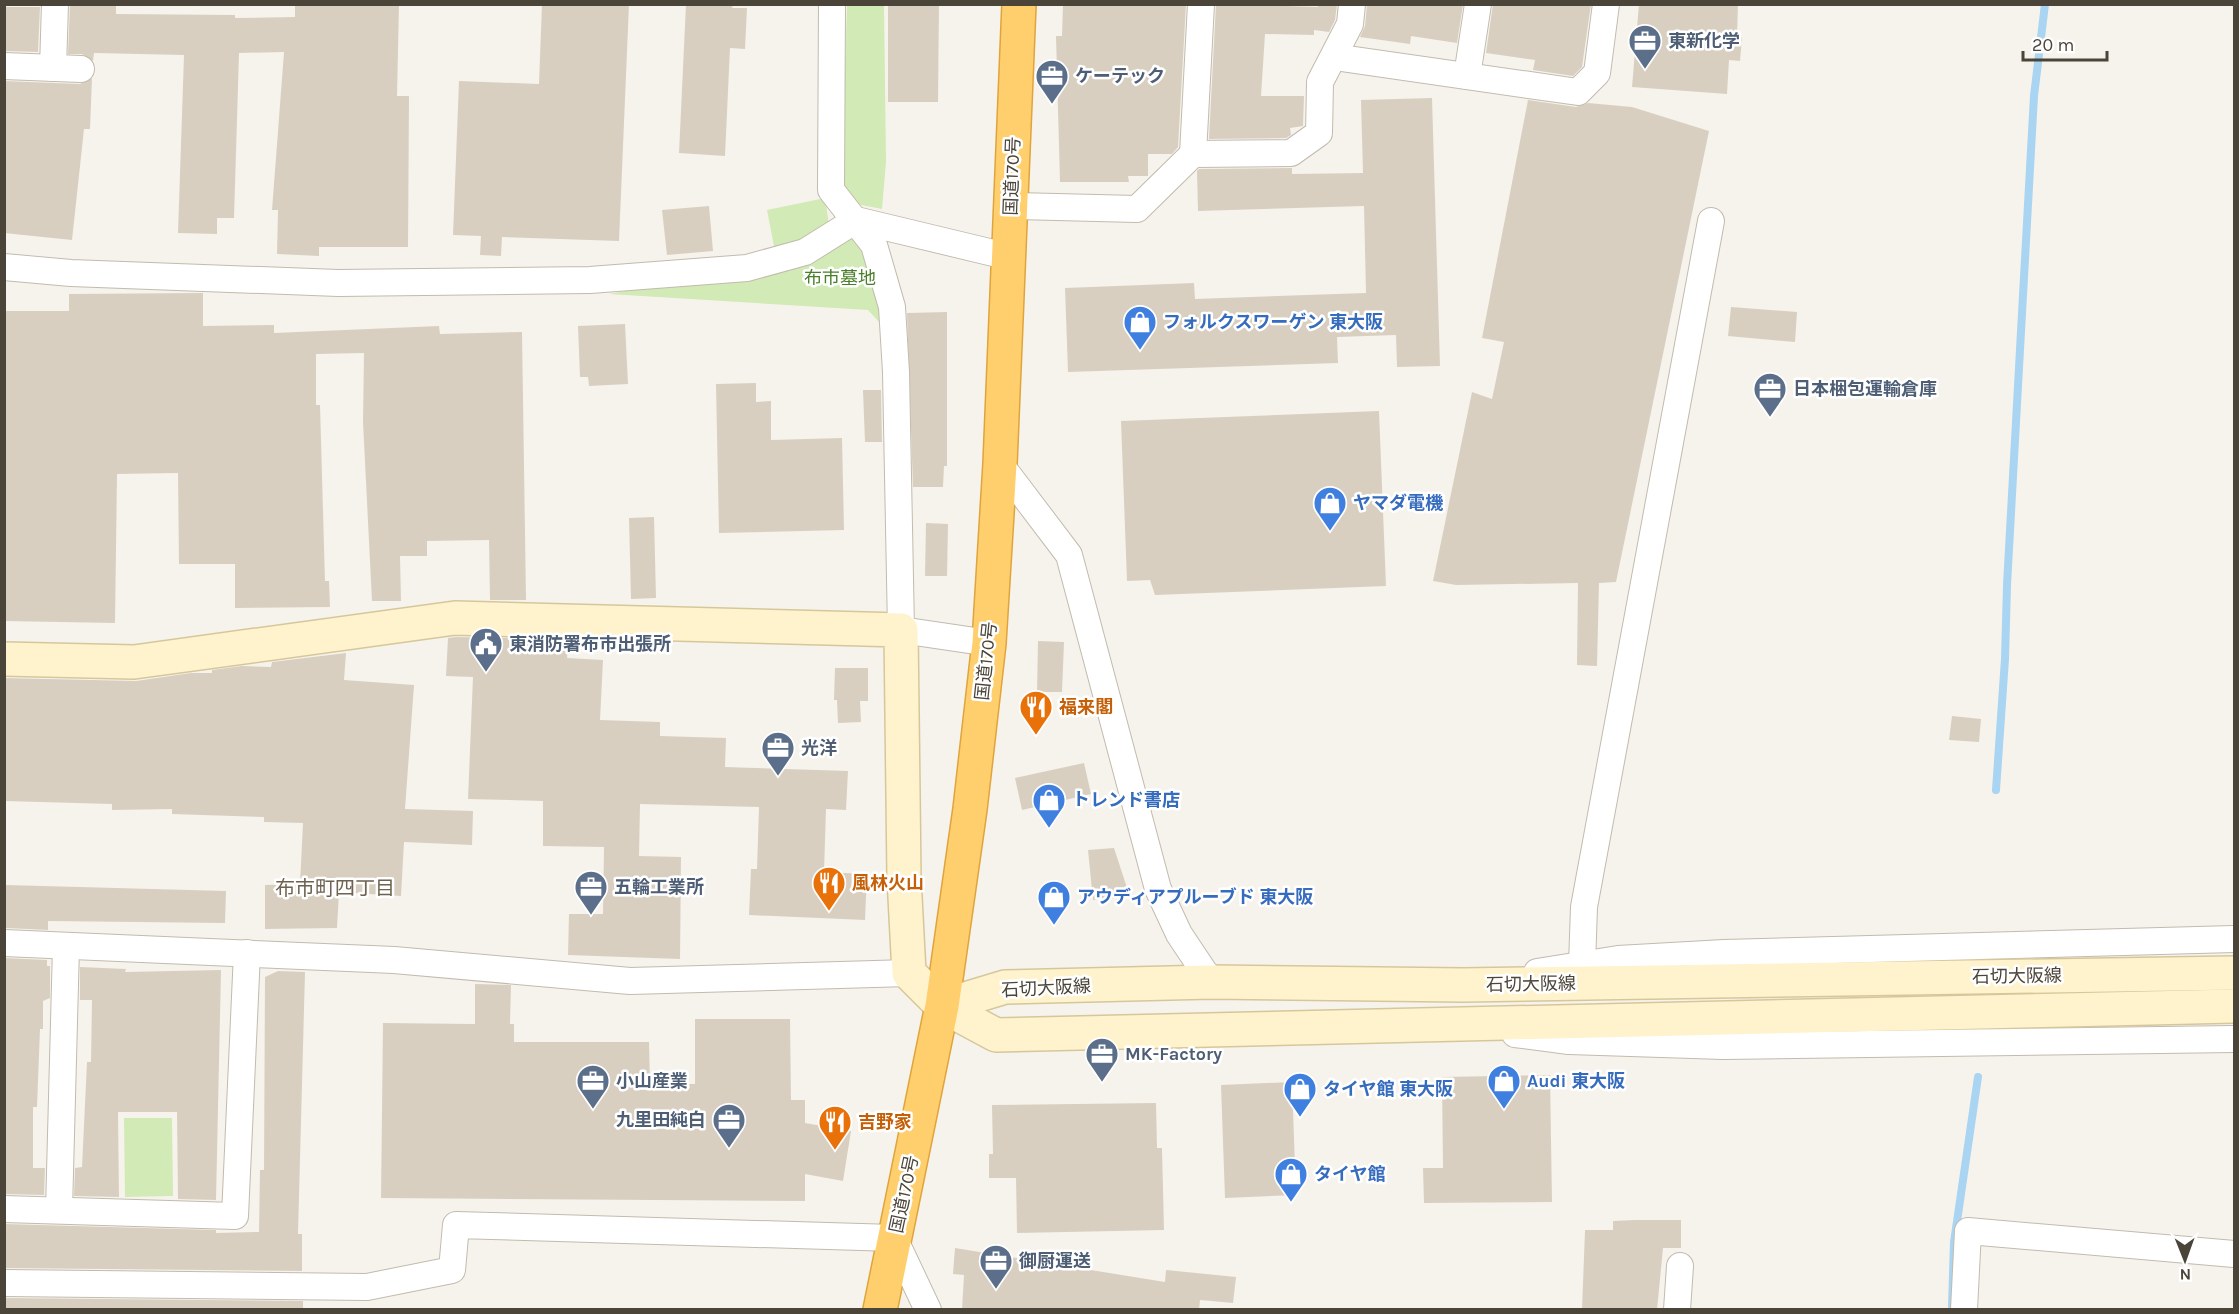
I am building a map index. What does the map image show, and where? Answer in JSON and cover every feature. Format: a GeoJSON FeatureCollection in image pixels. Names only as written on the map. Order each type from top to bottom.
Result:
{"type":"FeatureCollection","features":[{"type":"Feature","properties":{"kind":"highway","name":"国道170号"},"geometry":{"type":"LineString","coordinates":[[879,1310],[942,1006],[970,809],[989,643],[1010,258],[1019,4]]}},
{"type":"Feature","properties":{"kind":"main road"},"geometry":{"type":"LineString","coordinates":[[4,659],[134,663],[455,618],[901,630],[904,878],[909,973],[942,1006]]}},
{"type":"Feature","properties":{"kind":"main road","name":"石切大阪線"},"geometry":{"type":"LineString","coordinates":[[942,1006],[1005,987],[1211,982],[1463,985],[2235,972]]}},
{"type":"Feature","properties":{"kind":"main road","name":"石切大阪線"},"geometry":{"type":"LineString","coordinates":[[942,1006],[996,1035],[1461,1026],[2235,1006]]}},
{"type":"Feature","properties":{"kind":"street"},"geometry":{"type":"LineString","coordinates":[[53,68],[55,4]]}},
{"type":"Feature","properties":{"kind":"street"},"geometry":{"type":"LineString","coordinates":[[832,4],[831,190],[874,245],[892,307],[896,372],[901,630],[989,643]]}},
{"type":"Feature","properties":{"kind":"street"},"geometry":{"type":"LineString","coordinates":[[1011,206],[1137,209],[1193,154],[1202,4]]}},
{"type":"Feature","properties":{"kind":"street"},"geometry":{"type":"LineString","coordinates":[[1193,154],[1291,153],[1319,133],[1320,82],[1350,24],[1352,4]]}},
{"type":"Feature","properties":{"kind":"street"},"geometry":{"type":"LineString","coordinates":[[1467,76],[1478,4]]}},
{"type":"Feature","properties":{"kind":"street"},"geometry":{"type":"LineString","coordinates":[[1334,57],[1578,92],[1597,74],[1606,4]]}},
{"type":"Feature","properties":{"kind":"street"},"geometry":{"type":"LineString","coordinates":[[4,66],[81,69]]}},
{"type":"Feature","properties":{"kind":"street"},"geometry":{"type":"LineString","coordinates":[[4,267],[71,273],[338,283],[590,280],[747,268],[805,252],[856,220],[1010,258]]}},
{"type":"Feature","properties":{"kind":"street"},"geometry":{"type":"LineString","coordinates":[[1582,965],[1584,907],[1712,221]]}},
{"type":"Feature","properties":{"kind":"street"},"geometry":{"type":"LineString","coordinates":[[1000,464],[1069,555],[1158,888],[1179,934],[1211,982]]}},
{"type":"Feature","properties":{"kind":"street"},"geometry":{"type":"LineString","coordinates":[[1463,985],[1618,958],[2235,939]]}},
{"type":"Feature","properties":{"kind":"street"},"geometry":{"type":"LineString","coordinates":[[4,943],[394,960],[630,981],[909,973]]}},
{"type":"Feature","properties":{"kind":"street"},"geometry":{"type":"LineString","coordinates":[[59,1210],[66,947]]}},
{"type":"Feature","properties":{"kind":"street"},"geometry":{"type":"LineString","coordinates":[[4,1209],[235,1216],[247,953]]}},
{"type":"Feature","properties":{"kind":"street"},"geometry":{"type":"LineString","coordinates":[[1461,1026],[1569,1041],[1723,1046],[2235,1039]]}},
{"type":"Feature","properties":{"kind":"street"},"geometry":{"type":"LineString","coordinates":[[4,1283],[367,1287],[452,1270],[456,1225],[894,1238],[928,1310]]}},
{"type":"Feature","properties":{"kind":"street"},"geometry":{"type":"LineString","coordinates":[[1964,1310],[1968,1231],[2235,1254]]}},
{"type":"Feature","properties":{"kind":"street"},"geometry":{"type":"LineString","coordinates":[[1677,1310],[1680,1266]]}},
{"type":"Feature","properties":{"kind":"green space"},"geometry":{"type":"Polygon","coordinates":[[[847,5],[884,5],[886,162],[882,209],[856,204],[841,190],[847,5]]]}},
{"type":"Feature","properties":{"kind":"green space"},"geometry":{"type":"Polygon","coordinates":[[[825,198],[829,225],[798,246],[775,251],[767,210],[825,198]]]}},
{"type":"Feature","properties":{"kind":"green space","name":"布市墓地"},"geometry":{"type":"Polygon","coordinates":[[[858,235],[884,308],[880,323],[868,310],[609,294],[812,258],[858,235]]]}},
{"type":"Feature","properties":{"kind":"green space"},"geometry":{"type":"Polygon","coordinates":[[[124,1118],[172,1118],[173,1196],[125,1197],[124,1118]]]}},
{"type":"Feature","properties":{"kind":"building"},"geometry":{"type":"Polygon","coordinates":[[[70,4],[116,4],[116,14],[235,15],[235,18],[295,17],[295,4],[399,4],[397,96],[409,96],[408,247],[319,247],[319,256],[277,254],[278,210],[272,210],[284,52],[239,53],[234,218],[217,218],[217,234],[178,233],[184,55],[94,53],[93,61],[82,54],[68,54],[70,4]]]}},
{"type":"Feature","properties":{"kind":"building"},"geometry":{"type":"Polygon","coordinates":[[[542,4],[629,4],[619,241],[502,237],[501,256],[480,255],[481,236],[453,235],[459,81],[539,84],[542,4]]]}},
{"type":"Feature","properties":{"kind":"building"},"geometry":{"type":"Polygon","coordinates":[[[686,4],[733,4],[732,8],[747,8],[745,49],[730,48],[725,156],[679,153],[686,4]]]}},
{"type":"Feature","properties":{"kind":"building"},"geometry":{"type":"Polygon","coordinates":[[[888,4],[939,4],[938,102],[888,102],[888,4]]]}},
{"type":"Feature","properties":{"kind":"building"},"geometry":{"type":"Polygon","coordinates":[[[1063,4],[1186,4],[1178,147],[1172,154],[1148,154],[1148,176],[1128,176],[1129,182],[1060,182],[1056,36],[1062,36],[1063,4]]]}},
{"type":"Feature","properties":{"kind":"building"},"geometry":{"type":"Polygon","coordinates":[[[1216,4],[1318,7],[1318,4],[1337,4],[1335,20],[1329,32],[1314,30],[1314,35],[1265,34],[1261,96],[1304,96],[1303,126],[1290,128],[1291,135],[1286,138],[1209,139],[1216,4]]]}},
{"type":"Feature","properties":{"kind":"building"},"geometry":{"type":"Polygon","coordinates":[[[1367,4],[1463,4],[1457,43],[1411,36],[1410,44],[1360,37],[1365,26],[1367,4]]]}},
{"type":"Feature","properties":{"kind":"building"},"geometry":{"type":"Polygon","coordinates":[[[1493,4],[1591,4],[1582,67],[1573,76],[1533,70],[1535,60],[1486,53],[1493,4]]]}},
{"type":"Feature","properties":{"kind":"building"},"geometry":{"type":"Polygon","coordinates":[[[1639,4],[1738,4],[1737,36],[1742,37],[1740,61],[1729,60],[1727,94],[1632,87],[1639,4]]]}},
{"type":"Feature","properties":{"kind":"building"},"geometry":{"type":"Polygon","coordinates":[[[4,7],[40,7],[38,52],[4,51],[4,7]]]}},
{"type":"Feature","properties":{"kind":"building"},"geometry":{"type":"Polygon","coordinates":[[[92,78],[90,129],[84,129],[72,240],[4,233],[4,81],[80,84],[92,78]]]}},
{"type":"Feature","properties":{"kind":"building"},"geometry":{"type":"Polygon","coordinates":[[[1432,98],[1440,366],[1397,367],[1396,335],[1337,337],[1338,363],[1068,372],[1065,288],[1194,283],[1195,299],[1366,293],[1364,206],[1198,211],[1197,171],[1199,169],[1292,168],[1292,174],[1363,173],[1361,100],[1432,98]]]}},
{"type":"Feature","properties":{"kind":"building"},"geometry":{"type":"Polygon","coordinates":[[[1528,100],[1576,107],[1588,103],[1632,107],[1709,131],[1616,582],[1599,583],[1597,666],[1577,665],[1578,583],[1456,585],[1433,581],[1472,392],[1492,399],[1504,342],[1482,338],[1528,100]]]}},
{"type":"Feature","properties":{"kind":"building"},"geometry":{"type":"Polygon","coordinates":[[[709,206],[713,251],[667,255],[662,210],[709,206]]]}},
{"type":"Feature","properties":{"kind":"building"},"geometry":{"type":"Polygon","coordinates":[[[203,293],[203,326],[274,325],[274,333],[439,326],[440,334],[522,332],[526,600],[490,600],[489,540],[427,541],[427,556],[400,556],[401,601],[372,601],[363,422],[364,353],[316,354],[316,405],[320,405],[325,581],[329,581],[330,607],[235,608],[235,564],[179,564],[178,473],[117,474],[115,623],[4,621],[4,311],[69,311],[69,294],[203,293]]]}},
{"type":"Feature","properties":{"kind":"building"},"geometry":{"type":"Polygon","coordinates":[[[1731,307],[1797,312],[1795,342],[1728,336],[1731,307]]]}},
{"type":"Feature","properties":{"kind":"building"},"geometry":{"type":"Polygon","coordinates":[[[947,312],[947,466],[944,466],[943,487],[913,487],[907,313],[947,312]]]}},
{"type":"Feature","properties":{"kind":"building"},"geometry":{"type":"Polygon","coordinates":[[[625,324],[628,384],[589,386],[588,377],[580,377],[578,326],[625,324]]]}},
{"type":"Feature","properties":{"kind":"building"},"geometry":{"type":"Polygon","coordinates":[[[756,383],[756,402],[771,401],[771,440],[842,438],[844,530],[719,533],[716,384],[756,383]]]}},
{"type":"Feature","properties":{"kind":"building"},"geometry":{"type":"Polygon","coordinates":[[[863,390],[881,390],[882,442],[865,442],[863,390]]]}},
{"type":"Feature","properties":{"kind":"building"},"geometry":{"type":"Polygon","coordinates":[[[1379,411],[1386,586],[1155,595],[1150,580],[1127,581],[1121,421],[1379,411]]]}},
{"type":"Feature","properties":{"kind":"building"},"geometry":{"type":"Polygon","coordinates":[[[654,517],[656,598],[631,599],[629,518],[654,517]]]}},
{"type":"Feature","properties":{"kind":"building"},"geometry":{"type":"Polygon","coordinates":[[[926,523],[948,524],[947,576],[925,576],[926,523]]]}},
{"type":"Feature","properties":{"kind":"building"},"geometry":{"type":"Polygon","coordinates":[[[448,638],[510,638],[509,642],[568,646],[567,658],[603,660],[600,720],[660,722],[660,736],[726,738],[725,767],[848,771],[846,810],[826,809],[824,872],[867,874],[865,920],[749,915],[751,869],[757,869],[759,807],[640,804],[639,856],[681,857],[680,959],[568,955],[569,914],[603,914],[604,847],[543,846],[543,801],[468,799],[473,677],[446,676],[448,638]]]}},
{"type":"Feature","properties":{"kind":"building"},"geometry":{"type":"Polygon","coordinates":[[[1038,641],[1064,642],[1062,692],[1037,692],[1038,641]]]}},
{"type":"Feature","properties":{"kind":"building"},"geometry":{"type":"Polygon","coordinates":[[[346,653],[344,680],[414,685],[405,809],[473,811],[472,845],[404,842],[401,896],[339,892],[337,928],[265,929],[265,885],[300,884],[303,823],[264,822],[264,817],[172,814],[172,809],[112,810],[112,804],[4,801],[4,678],[136,681],[191,673],[212,673],[212,670],[242,666],[271,667],[272,662],[346,653]]]}},
{"type":"Feature","properties":{"kind":"building"},"geometry":{"type":"Polygon","coordinates":[[[835,668],[868,668],[868,701],[860,701],[861,722],[838,723],[837,700],[834,700],[835,668]]]}},
{"type":"Feature","properties":{"kind":"building"},"geometry":{"type":"Polygon","coordinates":[[[1952,716],[1981,719],[1979,742],[1949,740],[1952,716]]]}},
{"type":"Feature","properties":{"kind":"building"},"geometry":{"type":"Polygon","coordinates":[[[1084,763],[1091,794],[1022,810],[1015,778],[1084,763]]]}},
{"type":"Feature","properties":{"kind":"building"},"geometry":{"type":"Polygon","coordinates":[[[1114,848],[1130,897],[1093,900],[1088,850],[1114,848]]]}},
{"type":"Feature","properties":{"kind":"building"},"geometry":{"type":"Polygon","coordinates":[[[6,885],[226,891],[225,923],[48,921],[48,930],[6,928],[6,885]]]}},
{"type":"Feature","properties":{"kind":"building"},"geometry":{"type":"Polygon","coordinates":[[[4,958],[47,960],[47,966],[50,966],[50,998],[43,1001],[43,1029],[40,1029],[37,1107],[33,1107],[33,1168],[45,1168],[44,1195],[4,1194],[4,958]]]}},
{"type":"Feature","properties":{"kind":"building"},"geometry":{"type":"Polygon","coordinates":[[[80,967],[126,969],[125,972],[221,970],[216,1200],[178,1199],[177,1112],[118,1112],[119,1197],[74,1196],[75,1168],[82,1167],[87,1062],[91,1062],[92,1000],[80,1000],[80,967]]]}},
{"type":"Feature","properties":{"kind":"building"},"geometry":{"type":"Polygon","coordinates":[[[278,971],[305,972],[298,1234],[302,1234],[302,1271],[4,1268],[4,1224],[216,1230],[216,1233],[259,1232],[260,1170],[264,1170],[265,977],[278,971]]]}},
{"type":"Feature","properties":{"kind":"building"},"geometry":{"type":"Polygon","coordinates":[[[475,984],[511,985],[510,1024],[514,1024],[514,1042],[649,1042],[650,1084],[695,1084],[695,1019],[790,1019],[791,1100],[805,1100],[805,1123],[851,1131],[843,1181],[805,1174],[805,1201],[381,1198],[383,1023],[475,1024],[475,984]]]}},
{"type":"Feature","properties":{"kind":"building"},"geometry":{"type":"Polygon","coordinates":[[[1550,1075],[1552,1202],[1424,1203],[1423,1168],[1443,1168],[1442,1077],[1550,1075]]]}},
{"type":"Feature","properties":{"kind":"building"},"geometry":{"type":"Polygon","coordinates":[[[1292,1082],[1296,1195],[1225,1198],[1221,1085],[1292,1082]]]}},
{"type":"Feature","properties":{"kind":"building"},"geometry":{"type":"Polygon","coordinates":[[[1156,1103],[1157,1148],[1162,1148],[1164,1230],[1017,1233],[1016,1178],[989,1178],[989,1154],[993,1154],[992,1105],[1156,1103]]]}},
{"type":"Feature","properties":{"kind":"building"},"geometry":{"type":"Polygon","coordinates":[[[1681,1220],[1681,1248],[1663,1248],[1657,1310],[1582,1310],[1585,1230],[1613,1230],[1613,1221],[1681,1220]]]}},
{"type":"Feature","properties":{"kind":"building"},"geometry":{"type":"Polygon","coordinates":[[[955,1248],[1165,1282],[1166,1270],[1236,1277],[1233,1303],[1200,1300],[1199,1310],[962,1310],[964,1275],[953,1274],[955,1248]]]}},
{"type":"Feature","properties":{"kind":"building"},"geometry":{"type":"Polygon","coordinates":[[[4,1298],[303,1301],[303,1310],[4,1310],[4,1298]]]}},
{"type":"Feature","properties":{"kind":"waterway"},"geometry":{"type":"LineString","coordinates":[[1996,790],[2005,659],[2007,585],[2034,96],[2045,4]]}},
{"type":"Feature","properties":{"kind":"waterway"},"geometry":{"type":"LineString","coordinates":[[1952,1306],[1954,1242],[1978,1077]]}},
{"type":"Feature","properties":{"kind":"place","name":"東新化学"},"geometry":{"type":"Point","coordinates":[1645,70]}},
{"type":"Feature","properties":{"kind":"place","name":"ケーテック"},"geometry":{"type":"Point","coordinates":[1052,105]}},
{"type":"Feature","properties":{"kind":"place","name":"フォルクスワーゲン 東大阪"},"geometry":{"type":"Point","coordinates":[1140,351]}},
{"type":"Feature","properties":{"kind":"place","name":"日本梱包運輸倉庫"},"geometry":{"type":"Point","coordinates":[1770,418]}},
{"type":"Feature","properties":{"kind":"place","name":"ヤマダ電機"},"geometry":{"type":"Point","coordinates":[1330,532]}},
{"type":"Feature","properties":{"kind":"place","name":"東消防署布市出張所"},"geometry":{"type":"Point","coordinates":[486,673]}},
{"type":"Feature","properties":{"kind":"place","name":"福来閣"},"geometry":{"type":"Point","coordinates":[1036,736]}},
{"type":"Feature","properties":{"kind":"place","name":"光洋"},"geometry":{"type":"Point","coordinates":[778,777]}},
{"type":"Feature","properties":{"kind":"place","name":"トレンド書店"},"geometry":{"type":"Point","coordinates":[1049,829]}},
{"type":"Feature","properties":{"kind":"place","name":"風林火山"},"geometry":{"type":"Point","coordinates":[829,912]}},
{"type":"Feature","properties":{"kind":"place","name":"五輪工業所"},"geometry":{"type":"Point","coordinates":[591,916]}},
{"type":"Feature","properties":{"kind":"place","name":"アウディアプルーブド 東大阪"},"geometry":{"type":"Point","coordinates":[1054,926]}},
{"type":"Feature","properties":{"kind":"place","name":"MK-Factory"},"geometry":{"type":"Point","coordinates":[1102,1083]}},
{"type":"Feature","properties":{"kind":"place","name":"小山産業"},"geometry":{"type":"Point","coordinates":[593,1110]}},
{"type":"Feature","properties":{"kind":"place","name":"Audi 東大阪"},"geometry":{"type":"Point","coordinates":[1504,1110]}},
{"type":"Feature","properties":{"kind":"place","name":"タイヤ館 東大阪"},"geometry":{"type":"Point","coordinates":[1300,1118]}},
{"type":"Feature","properties":{"kind":"place","name":"九里田純白"},"geometry":{"type":"Point","coordinates":[729,1149]}},
{"type":"Feature","properties":{"kind":"place","name":"吉野家"},"geometry":{"type":"Point","coordinates":[835,1151]}},
{"type":"Feature","properties":{"kind":"place","name":"タイヤ館"},"geometry":{"type":"Point","coordinates":[1291,1203]}},
{"type":"Feature","properties":{"kind":"place","name":"御厨運送"},"geometry":{"type":"Point","coordinates":[996,1290]}},
{"type":"Feature","properties":{"kind":"district","name":"布市町四丁目"},"geometry":{"type":"Point","coordinates":[335,888]}}]}
